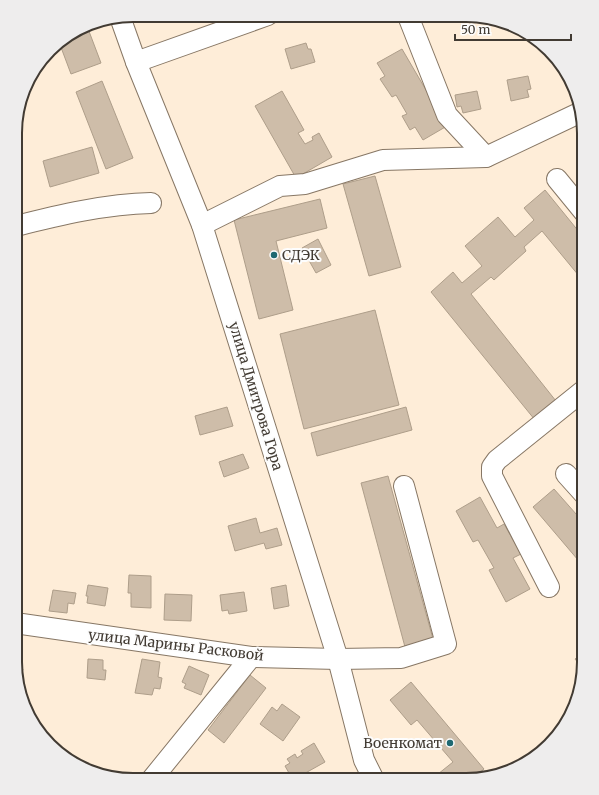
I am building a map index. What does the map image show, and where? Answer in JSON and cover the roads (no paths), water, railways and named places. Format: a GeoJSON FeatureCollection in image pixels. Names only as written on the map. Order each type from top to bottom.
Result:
{"type":"FeatureCollection","features":[{"type":"Feature","properties":{"kind":"street"},"geometry":{"type":"LineString","coordinates":[[136,62],[248,22]]}},
{"type":"Feature","properties":{"kind":"street"},"geometry":{"type":"LineString","coordinates":[[410,22],[447,115],[486,157]]}},
{"type":"Feature","properties":{"kind":"street","name":"улица Дмитрова Гора"},"geometry":{"type":"LineString","coordinates":[[122,23],[136,62],[202,225],[338,659],[364,760],[370,773]]}},
{"type":"Feature","properties":{"kind":"street"},"geometry":{"type":"LineString","coordinates":[[202,225],[280,186],[305,184],[384,160],[486,157],[575,115]]}},
{"type":"Feature","properties":{"kind":"street"},"geometry":{"type":"LineString","coordinates":[[557,179],[577,203]]}},
{"type":"Feature","properties":{"kind":"street"},"geometry":{"type":"LineString","coordinates":[[22,224],[42,219],[127,204],[151,204]]}},
{"type":"Feature","properties":{"kind":"street"},"geometry":{"type":"LineString","coordinates":[[549,587],[492,476],[492,467],[497,460],[577,396]]}},
{"type":"Feature","properties":{"kind":"street"},"geometry":{"type":"LineString","coordinates":[[566,474],[577,486]]}},
{"type":"Feature","properties":{"kind":"street","name":"улица Марины Расковой"},"geometry":{"type":"LineString","coordinates":[[22,624],[251,657],[338,659],[401,658],[446,644],[404,486]]}},
{"type":"Feature","properties":{"kind":"street"},"geometry":{"type":"LineString","coordinates":[[157,773],[251,657]]}},
{"type":"Feature","properties":{"kind":"place","name":"СДЭК"},"geometry":{"type":"Point","coordinates":[274,255]}},
{"type":"Feature","properties":{"kind":"place","name":"Военкомат"},"geometry":{"type":"Point","coordinates":[450,743]}}]}
